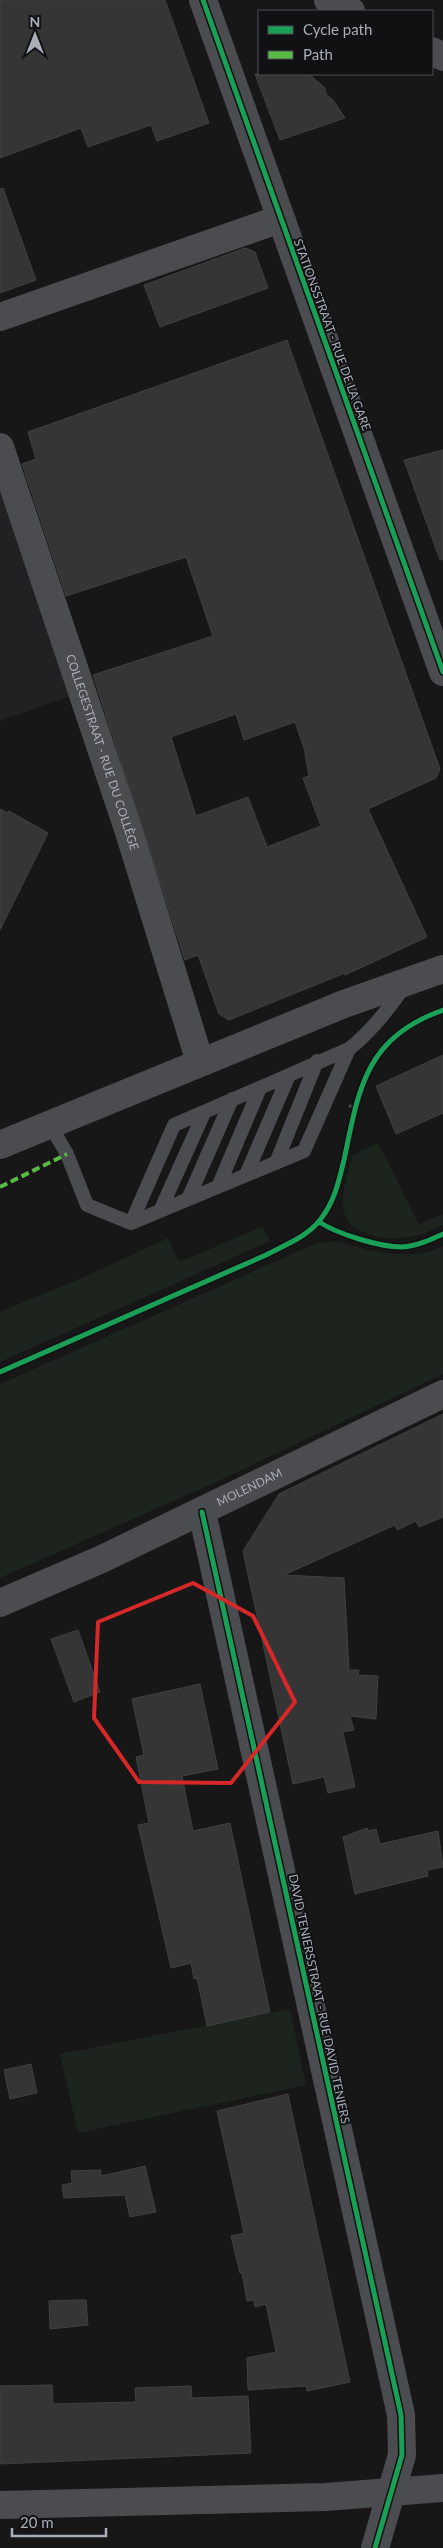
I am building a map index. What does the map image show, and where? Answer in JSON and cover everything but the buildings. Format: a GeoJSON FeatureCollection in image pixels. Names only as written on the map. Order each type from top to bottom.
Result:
{"type":"FeatureCollection","features":[{"type":"Feature","properties":{"kind":"street"},"geometry":{"type":"LineString","coordinates":[[328,0],[349,10]]}},
{"type":"Feature","properties":{"kind":"street","name":"STATIONSSTRAAT - RUE DE LA GARE"},"geometry":{"type":"LineString","coordinates":[[203,2],[443,672]]}},
{"type":"Feature","properties":{"kind":"street"},"geometry":{"type":"LineString","coordinates":[[0,317],[280,219]]}},
{"type":"Feature","properties":{"kind":"street","name":"COLLEGESTRAAT - RUE DU COLLÈGE"},"geometry":{"type":"LineString","coordinates":[[0,447],[129,832],[200,1062]]}},
{"type":"Feature","properties":{"kind":"street"},"geometry":{"type":"LineString","coordinates":[[0,1145],[344,1004],[443,969]]}},
{"type":"Feature","properties":{"kind":"street","name":"MOLENDAM"},"geometry":{"type":"LineString","coordinates":[[0,1604],[202,1512],[443,1394]]}},
{"type":"Feature","properties":{"kind":"street","name":"DAVID TENIERSSTRAAT - RUE DAVID TENIERS"},"geometry":{"type":"LineString","coordinates":[[202,1512],[401,2415],[402,2455],[375,2548]]}},
{"type":"Feature","properties":{"kind":"street"},"geometry":{"type":"LineString","coordinates":[[0,2505],[325,2497],[393,2490],[443,2488]]}},
{"type":"Feature","properties":{"kind":"lane"},"geometry":{"type":"LineString","coordinates":[[131,1223],[174,1125],[317,1061],[349,1049],[361,1040],[384,1015],[407,983]]}},
{"type":"Feature","properties":{"kind":"lane"},"geometry":{"type":"LineString","coordinates":[[50,1126],[67,1154],[87,1205],[131,1223],[304,1151],[349,1049]]}},
{"type":"Feature","properties":{"kind":"lane"},"geometry":{"type":"LineString","coordinates":[[276,1163],[317,1061]]}},
{"type":"Feature","properties":{"kind":"lane"},"geometry":{"type":"LineString","coordinates":[[246,1175],[289,1075]]}},
{"type":"Feature","properties":{"kind":"lane"},"geometry":{"type":"LineString","coordinates":[[218,1187],[260,1088]]}},
{"type":"Feature","properties":{"kind":"lane"},"geometry":{"type":"LineString","coordinates":[[188,1199],[232,1099]]}},
{"type":"Feature","properties":{"kind":"lane"},"geometry":{"type":"LineString","coordinates":[[160,1211],[204,1113]]}},
{"type":"Feature","properties":{"kind":"highlighted area"},"geometry":{"type":"Polygon","coordinates":[[[193,1583],[253,1616],[295,1702],[231,1783],[139,1782],[94,1718],[98,1622],[193,1583]]]}},
{"type":"Feature","properties":{"kind":"shaded area"},"geometry":{"type":"Polygon","coordinates":[[[0,471],[79,693],[0,721],[0,471]]]}},
{"type":"Feature","properties":{"kind":"shaded area"},"geometry":{"type":"Polygon","coordinates":[[[378,1143],[419,1224],[443,1214],[443,1225],[414,1236],[391,1238],[369,1234],[352,1225],[346,1217],[343,1201],[344,1188],[353,1155],[378,1143]]]}},
{"type":"Feature","properties":{"kind":"shaded area"},"geometry":{"type":"Polygon","coordinates":[[[262,1227],[270,1241],[0,1362],[0,1312],[82,1278],[168,1238],[179,1262],[262,1227]]]}},
{"type":"Feature","properties":{"kind":"shaded area"},"geometry":{"type":"Polygon","coordinates":[[[332,1241],[374,1251],[402,1254],[415,1254],[443,1246],[443,1374],[225,1478],[0,1578],[0,1384],[299,1251],[319,1243],[332,1241]]]}},
{"type":"Feature","properties":{"kind":"shaded area"},"geometry":{"type":"Polygon","coordinates":[[[290,2009],[306,2085],[78,2133],[60,2054],[290,2009]]]}},
{"type":"Feature","properties":{"kind":"marked path"},"geometry":{"type":"LineString","coordinates":[[0,1187],[67,1154]]}},
{"type":"Feature","properties":{"kind":"cycle path"},"geometry":{"type":"LineString","coordinates":[[203,0],[443,672]]}},
{"type":"Feature","properties":{"kind":"cycle path"},"geometry":{"type":"LineString","coordinates":[[0,1372],[266,1255],[309,1231],[325,1213],[335,1192],[361,1088],[370,1068],[381,1051],[397,1035],[417,1022],[443,1010]]}},
{"type":"Feature","properties":{"kind":"cycle path"},"geometry":{"type":"LineString","coordinates":[[319,1222],[359,1239],[382,1245],[402,1247],[443,1234]]}},
{"type":"Feature","properties":{"kind":"cycle path"},"geometry":{"type":"LineString","coordinates":[[202,1512],[401,2415],[402,2455],[375,2548]]}}]}
